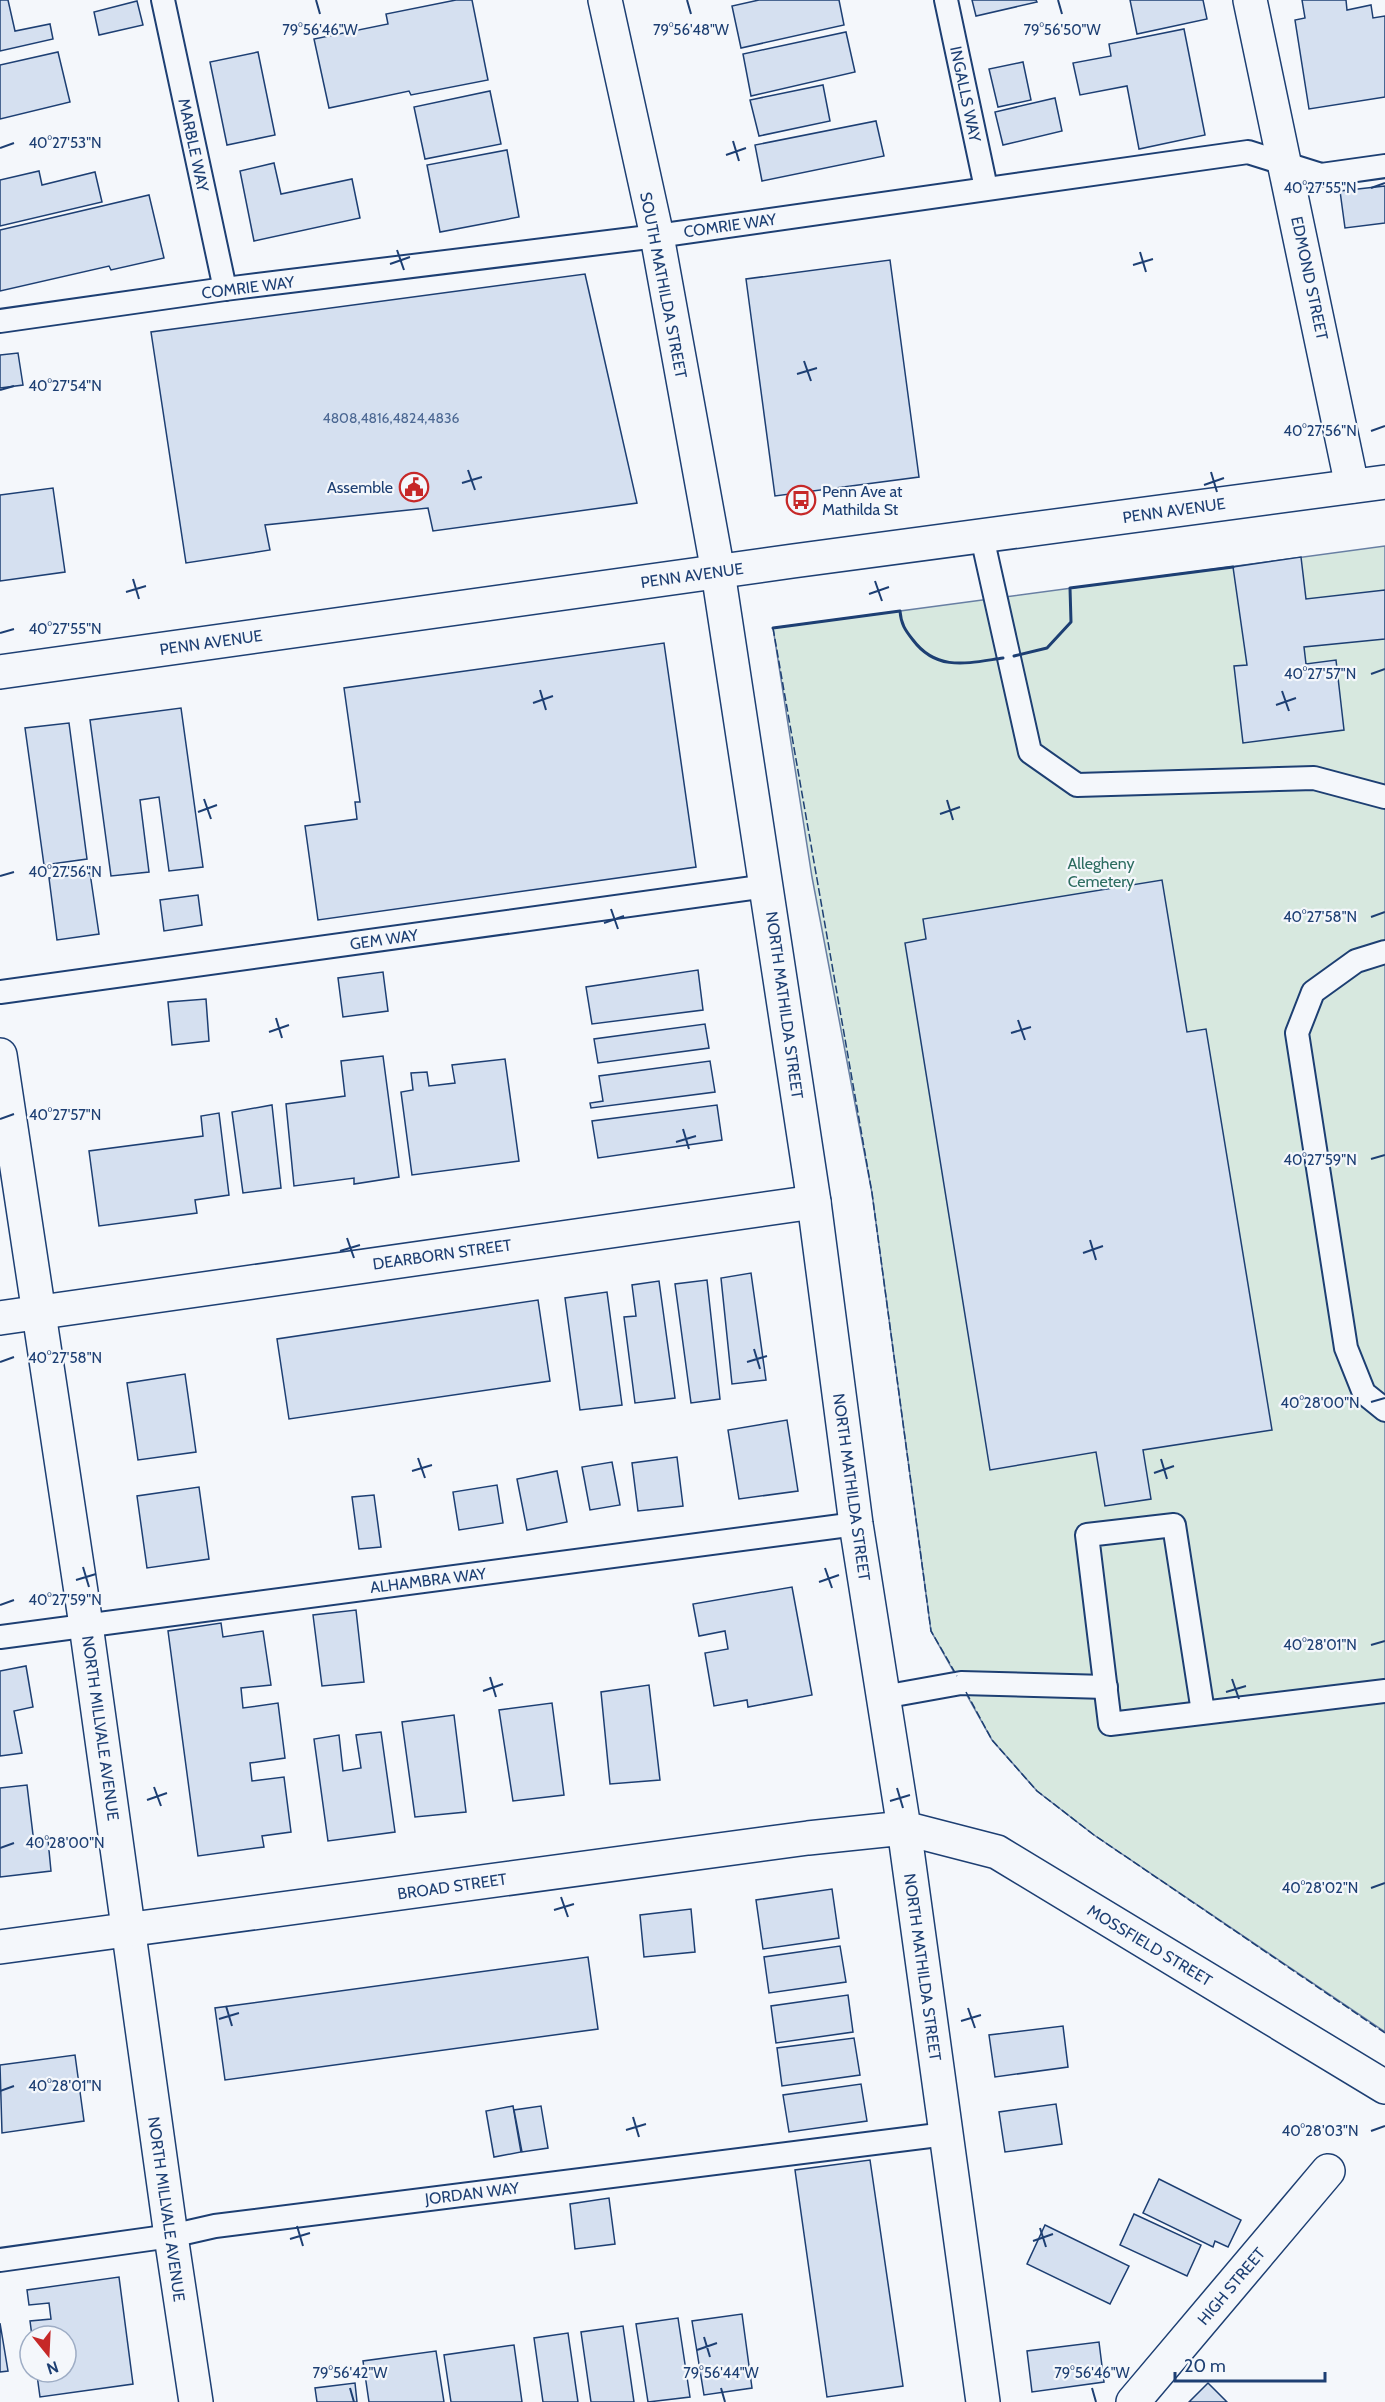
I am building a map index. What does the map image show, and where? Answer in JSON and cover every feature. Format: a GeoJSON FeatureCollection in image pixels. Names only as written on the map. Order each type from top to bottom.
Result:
{"type":"FeatureCollection","features":[{"type":"Feature","properties":{"kind":"street","name":"SOUTH MATHILDA STREET"},"geometry":{"type":"LineString","coordinates":[[605,0],[657,236],[718,572]]}},
{"type":"Feature","properties":{"kind":"street","name":"EDMOND STREET"},"geometry":{"type":"LineString","coordinates":[[1250,0],[1352,486]]}},
{"type":"Feature","properties":{"kind":"street","name":"PENN AVENUE"},"geometry":{"type":"LineString","coordinates":[[0,672],[1385,482]]}},
{"type":"Feature","properties":{"kind":"street","name":"NORTH MATHILDA STREET"},"geometry":{"type":"LineString","coordinates":[[718,572],[814,1202],[856,1524],[904,1828],[983,2402]]}},
{"type":"Feature","properties":{"kind":"street","name":"NORTH MILLVALE AVENUE"},"geometry":{"type":"LineString","coordinates":[[0,1054],[86,1625],[196,2402]]}},
{"type":"Feature","properties":{"kind":"street","name":"DEARBORN STREET"},"geometry":{"type":"LineString","coordinates":[[0,1318],[814,1202]]}},
{"type":"Feature","properties":{"kind":"street","name":"BROAD STREET"},"geometry":{"type":"LineString","coordinates":[[0,1947],[796,1840],[904,1828]]}},
{"type":"Feature","properties":{"kind":"street","name":"MOSSFIELD STREET"},"geometry":{"type":"LineString","coordinates":[[904,1828],[997,1852],[1385,2087]]}},
{"type":"Feature","properties":{"kind":"street","name":"HIGH STREET"},"geometry":{"type":"LineString","coordinates":[[1133,2402],[1328,2171]]}},
{"type":"Feature","properties":{"kind":"lane","name":"MARBLE WAY"},"geometry":{"type":"LineString","coordinates":[[163,0],[225,289]]}},
{"type":"Feature","properties":{"kind":"lane","name":"INGALLS WAY"},"geometry":{"type":"LineString","coordinates":[[946,0],[986,188]]}},
{"type":"Feature","properties":{"kind":"lane","name":"COMRIE WAY"},"geometry":{"type":"LineString","coordinates":[[0,321],[225,289],[657,236],[1248,152],[1321,175],[1385,166]]}},
{"type":"Feature","properties":{"kind":"lane"},"geometry":{"type":"LineString","coordinates":[[982,537],[1030,753],[1077,785],[1314,778],[1385,797]]}},
{"type":"Feature","properties":{"kind":"lane","name":"GEM WAY"},"geometry":{"type":"LineString","coordinates":[[0,992],[767,886]]}},
{"type":"Feature","properties":{"kind":"lane"},"geometry":{"type":"LineString","coordinates":[[1385,952],[1356,961],[1312,992],[1297,1033],[1346,1348],[1364,1393],[1385,1410]]}},
{"type":"Feature","properties":{"kind":"lane","name":"ALHAMBRA WAY"},"geometry":{"type":"LineString","coordinates":[[0,1637],[856,1524]]}},
{"type":"Feature","properties":{"kind":"lane"},"geometry":{"type":"LineString","coordinates":[[1203,1712],[1174,1525],[1088,1535],[1110,1724],[1385,1691]]}},
{"type":"Feature","properties":{"kind":"lane"},"geometry":{"type":"LineString","coordinates":[[883,1697],[962,1683],[1106,1687]]}},
{"type":"Feature","properties":{"kind":"lane","name":"JORDAN WAY"},"geometry":{"type":"LineString","coordinates":[[0,2260],[171,2236],[215,2226],[946,2134]]}},
{"type":"Feature","properties":{"kind":"green space","name":"Allegheny Cemetery"},"geometry":{"type":"Polygon","coordinates":[[[1385,546],[1385,2032],[1094,1835],[1037,1791],[992,1740],[931,1631],[872,1193],[812,877],[773,628],[1385,546]]]}},
{"type":"Feature","properties":{"kind":"building"},"geometry":{"type":"Polygon","coordinates":[[[0,0],[8,0],[15,31],[50,24],[53,39],[0,51],[0,0]]]}},
{"type":"Feature","properties":{"kind":"building"},"geometry":{"type":"Polygon","coordinates":[[[456,0],[472,0],[488,80],[411,95],[409,91],[329,108],[314,39],[388,24],[386,14],[456,0]]]}},
{"type":"Feature","properties":{"kind":"building"},"geometry":{"type":"Polygon","coordinates":[[[759,0],[839,0],[844,25],[741,48],[732,6],[759,0]]]}},
{"type":"Feature","properties":{"kind":"building"},"geometry":{"type":"Polygon","coordinates":[[[972,0],[1036,0],[1037,2],[976,16],[972,0]]]}},
{"type":"Feature","properties":{"kind":"building"},"geometry":{"type":"Polygon","coordinates":[[[1130,0],[1203,0],[1207,19],[1137,34],[1130,0]]]}},
{"type":"Feature","properties":{"kind":"building"},"geometry":{"type":"Polygon","coordinates":[[[1302,0],[1346,0],[1347,10],[1371,5],[1373,18],[1385,16],[1385,97],[1309,109],[1295,20],[1305,18],[1302,0]]]}},
{"type":"Feature","properties":{"kind":"building"},"geometry":{"type":"Polygon","coordinates":[[[137,1],[143,25],[99,35],[94,12],[137,1]]]}},
{"type":"Feature","properties":{"kind":"building"},"geometry":{"type":"Polygon","coordinates":[[[1184,29],[1205,135],[1139,149],[1127,86],[1080,95],[1073,63],[1111,56],[1109,44],[1184,29]]]}},
{"type":"Feature","properties":{"kind":"building"},"geometry":{"type":"Polygon","coordinates":[[[846,32],[855,72],[751,96],[743,54],[846,32]]]}},
{"type":"Feature","properties":{"kind":"building"},"geometry":{"type":"Polygon","coordinates":[[[58,52],[70,102],[0,119],[0,65],[58,52]]]}},
{"type":"Feature","properties":{"kind":"building"},"geometry":{"type":"Polygon","coordinates":[[[258,52],[275,135],[227,145],[210,62],[258,52]]]}},
{"type":"Feature","properties":{"kind":"building"},"geometry":{"type":"Polygon","coordinates":[[[1023,62],[1031,100],[998,107],[989,69],[1023,62]]]}},
{"type":"Feature","properties":{"kind":"building"},"geometry":{"type":"Polygon","coordinates":[[[823,85],[830,121],[759,136],[750,100],[823,85]]]}},
{"type":"Feature","properties":{"kind":"building"},"geometry":{"type":"Polygon","coordinates":[[[490,91],[501,144],[425,159],[414,107],[490,91]]]}},
{"type":"Feature","properties":{"kind":"building"},"geometry":{"type":"Polygon","coordinates":[[[1055,98],[1062,131],[1003,145],[995,112],[1055,98]]]}},
{"type":"Feature","properties":{"kind":"building"},"geometry":{"type":"Polygon","coordinates":[[[876,121],[884,156],[762,181],[755,145],[876,121]]]}},
{"type":"Feature","properties":{"kind":"building"},"geometry":{"type":"Polygon","coordinates":[[[507,150],[519,217],[440,232],[427,165],[507,150]]]}},
{"type":"Feature","properties":{"kind":"building"},"geometry":{"type":"Polygon","coordinates":[[[274,163],[281,194],[352,179],[360,218],[254,241],[240,171],[274,163]]]}},
{"type":"Feature","properties":{"kind":"building"},"geometry":{"type":"Polygon","coordinates":[[[39,171],[42,185],[95,172],[102,202],[0,226],[0,180],[39,171]]]}},
{"type":"Feature","properties":{"kind":"building"},"geometry":{"type":"Polygon","coordinates":[[[1385,186],[1385,223],[1345,228],[1340,191],[1385,186]]]}},
{"type":"Feature","properties":{"kind":"building"},"geometry":{"type":"Polygon","coordinates":[[[149,195],[164,258],[111,270],[109,266],[0,291],[0,230],[149,195]]]}},
{"type":"Feature","properties":{"kind":"building"},"geometry":{"type":"Polygon","coordinates":[[[890,260],[919,477],[775,496],[746,279],[890,260]]]}},
{"type":"Feature","properties":{"kind":"building"},"geometry":{"type":"Polygon","coordinates":[[[585,274],[637,503],[433,531],[428,508],[265,525],[270,550],[186,563],[151,332],[585,274]]]}},
{"type":"Feature","properties":{"kind":"building"},"geometry":{"type":"Polygon","coordinates":[[[18,353],[23,385],[0,388],[0,355],[18,353]]]}},
{"type":"Feature","properties":{"kind":"building"},"geometry":{"type":"Polygon","coordinates":[[[53,488],[65,572],[0,581],[0,495],[53,488]]]}},
{"type":"Feature","properties":{"kind":"building"},"geometry":{"type":"Polygon","coordinates":[[[1301,557],[1306,599],[1385,590],[1385,639],[1304,647],[1306,664],[1336,660],[1344,730],[1243,743],[1234,666],[1247,665],[1233,567],[1301,557]]]}},
{"type":"Feature","properties":{"kind":"building"},"geometry":{"type":"Polygon","coordinates":[[[664,643],[696,867],[318,920],[305,826],[357,819],[355,802],[360,802],[344,688],[664,643]]]}},
{"type":"Feature","properties":{"kind":"building"},"geometry":{"type":"Polygon","coordinates":[[[181,708],[203,867],[169,871],[159,797],[140,800],[149,872],[111,876],[90,720],[181,708]]]}},
{"type":"Feature","properties":{"kind":"building"},"geometry":{"type":"Polygon","coordinates":[[[69,723],[87,859],[44,865],[25,728],[69,723]]]}},
{"type":"Feature","properties":{"kind":"building"},"geometry":{"type":"Polygon","coordinates":[[[90,873],[99,934],[57,940],[49,878],[90,873]]]}},
{"type":"Feature","properties":{"kind":"building"},"geometry":{"type":"Polygon","coordinates":[[[1162,880],[1187,1032],[1206,1029],[1272,1430],[1143,1450],[1151,1499],[1105,1506],[1096,1452],[990,1470],[905,943],[926,939],[923,919],[1162,880]]]}},
{"type":"Feature","properties":{"kind":"building"},"geometry":{"type":"Polygon","coordinates":[[[198,895],[202,925],[164,931],[160,900],[198,895]]]}},
{"type":"Feature","properties":{"kind":"building"},"geometry":{"type":"Polygon","coordinates":[[[698,970],[703,1010],[592,1024],[586,987],[698,970]]]}},
{"type":"Feature","properties":{"kind":"building"},"geometry":{"type":"Polygon","coordinates":[[[383,972],[388,1011],[343,1017],[338,978],[383,972]]]}},
{"type":"Feature","properties":{"kind":"building"},"geometry":{"type":"Polygon","coordinates":[[[206,999],[209,1041],[172,1045],[168,1002],[206,999]]]}},
{"type":"Feature","properties":{"kind":"building"},"geometry":{"type":"Polygon","coordinates":[[[705,1024],[709,1048],[598,1063],[594,1039],[705,1024]]]}},
{"type":"Feature","properties":{"kind":"building"},"geometry":{"type":"Polygon","coordinates":[[[383,1056],[399,1177],[354,1184],[354,1178],[294,1186],[286,1104],[345,1096],[341,1061],[383,1056]]]}},
{"type":"Feature","properties":{"kind":"building"},"geometry":{"type":"Polygon","coordinates":[[[505,1059],[519,1161],[412,1175],[401,1092],[413,1090],[411,1073],[427,1072],[429,1086],[455,1083],[452,1065],[505,1059]]]}},
{"type":"Feature","properties":{"kind":"building"},"geometry":{"type":"Polygon","coordinates":[[[710,1061],[715,1092],[591,1108],[590,1103],[603,1101],[599,1076],[710,1061]]]}},
{"type":"Feature","properties":{"kind":"building"},"geometry":{"type":"Polygon","coordinates":[[[272,1105],[281,1188],[243,1193],[232,1112],[272,1105]]]}},
{"type":"Feature","properties":{"kind":"building"},"geometry":{"type":"Polygon","coordinates":[[[717,1105],[722,1140],[598,1158],[592,1121],[717,1105]]]}},
{"type":"Feature","properties":{"kind":"building"},"geometry":{"type":"Polygon","coordinates":[[[219,1113],[229,1195],[195,1200],[197,1213],[99,1226],[89,1151],[203,1136],[201,1116],[219,1113]]]}},
{"type":"Feature","properties":{"kind":"building"},"geometry":{"type":"Polygon","coordinates":[[[751,1273],[766,1380],[732,1384],[721,1278],[751,1273]]]}},
{"type":"Feature","properties":{"kind":"building"},"geometry":{"type":"Polygon","coordinates":[[[707,1280],[720,1399],[691,1403],[675,1284],[707,1280]]]}},
{"type":"Feature","properties":{"kind":"building"},"geometry":{"type":"Polygon","coordinates":[[[659,1281],[675,1398],[635,1403],[624,1317],[636,1316],[632,1285],[659,1281]]]}},
{"type":"Feature","properties":{"kind":"building"},"geometry":{"type":"Polygon","coordinates":[[[607,1292],[622,1405],[580,1410],[565,1298],[607,1292]]]}},
{"type":"Feature","properties":{"kind":"building"},"geometry":{"type":"Polygon","coordinates":[[[538,1300],[550,1381],[289,1419],[277,1339],[538,1300]]]}},
{"type":"Feature","properties":{"kind":"building"},"geometry":{"type":"Polygon","coordinates":[[[185,1374],[196,1452],[138,1460],[127,1383],[185,1374]]]}},
{"type":"Feature","properties":{"kind":"building"},"geometry":{"type":"Polygon","coordinates":[[[787,1420],[798,1491],[739,1499],[728,1430],[787,1420]]]}},
{"type":"Feature","properties":{"kind":"building"},"geometry":{"type":"Polygon","coordinates":[[[677,1457],[683,1506],[638,1511],[632,1463],[677,1457]]]}},
{"type":"Feature","properties":{"kind":"building"},"geometry":{"type":"Polygon","coordinates":[[[612,1462],[620,1505],[590,1510],[582,1467],[612,1462]]]}},
{"type":"Feature","properties":{"kind":"building"},"geometry":{"type":"Polygon","coordinates":[[[557,1471],[567,1522],[527,1530],[517,1479],[557,1471]]]}},
{"type":"Feature","properties":{"kind":"building"},"geometry":{"type":"Polygon","coordinates":[[[497,1485],[503,1523],[459,1530],[453,1492],[497,1485]]]}},
{"type":"Feature","properties":{"kind":"building"},"geometry":{"type":"Polygon","coordinates":[[[199,1487],[209,1559],[147,1568],[137,1496],[199,1487]]]}},
{"type":"Feature","properties":{"kind":"building"},"geometry":{"type":"Polygon","coordinates":[[[374,1495],[381,1547],[359,1549],[352,1497],[374,1495]]]}},
{"type":"Feature","properties":{"kind":"building"},"geometry":{"type":"Polygon","coordinates":[[[792,1587],[812,1695],[748,1707],[747,1700],[714,1706],[705,1653],[728,1649],[725,1631],[699,1636],[693,1604],[792,1587]]]}},
{"type":"Feature","properties":{"kind":"building"},"geometry":{"type":"Polygon","coordinates":[[[356,1610],[364,1682],[322,1686],[313,1615],[356,1610]]]}},
{"type":"Feature","properties":{"kind":"building"},"geometry":{"type":"Polygon","coordinates":[[[221,1623],[223,1637],[263,1631],[271,1685],[241,1688],[243,1708],[278,1703],[285,1758],[250,1763],[252,1781],[284,1777],[291,1832],[262,1836],[264,1847],[198,1856],[168,1631],[221,1623]]]}},
{"type":"Feature","properties":{"kind":"building"},"geometry":{"type":"Polygon","coordinates":[[[26,1666],[33,1707],[14,1711],[22,1753],[0,1756],[0,1671],[26,1666]]]}},
{"type":"Feature","properties":{"kind":"building"},"geometry":{"type":"Polygon","coordinates":[[[649,1685],[660,1780],[610,1784],[601,1692],[649,1685]]]}},
{"type":"Feature","properties":{"kind":"building"},"geometry":{"type":"Polygon","coordinates":[[[552,1703],[564,1795],[513,1801],[499,1710],[552,1703]]]}},
{"type":"Feature","properties":{"kind":"building"},"geometry":{"type":"Polygon","coordinates":[[[454,1715],[466,1812],[415,1817],[402,1722],[454,1715]]]}},
{"type":"Feature","properties":{"kind":"building"},"geometry":{"type":"Polygon","coordinates":[[[381,1732],[395,1832],[328,1841],[314,1739],[339,1735],[343,1771],[361,1768],[356,1735],[381,1732]]]}},
{"type":"Feature","properties":{"kind":"building"},"geometry":{"type":"Polygon","coordinates":[[[27,1785],[34,1843],[48,1840],[51,1871],[0,1877],[0,1788],[27,1785]]]}},
{"type":"Feature","properties":{"kind":"building"},"geometry":{"type":"Polygon","coordinates":[[[832,1889],[839,1938],[763,1949],[756,1900],[832,1889]]]}},
{"type":"Feature","properties":{"kind":"building"},"geometry":{"type":"Polygon","coordinates":[[[691,1909],[695,1952],[644,1957],[640,1915],[691,1909]]]}},
{"type":"Feature","properties":{"kind":"building"},"geometry":{"type":"Polygon","coordinates":[[[840,1946],[846,1982],[769,1993],[764,1957],[840,1946]]]}},
{"type":"Feature","properties":{"kind":"building"},"geometry":{"type":"Polygon","coordinates":[[[588,1957],[598,2029],[225,2080],[215,2008],[588,1957]]]}},
{"type":"Feature","properties":{"kind":"building"},"geometry":{"type":"Polygon","coordinates":[[[848,1995],[853,2032],[776,2043],[771,2006],[848,1995]]]}},
{"type":"Feature","properties":{"kind":"building"},"geometry":{"type":"Polygon","coordinates":[[[1063,2026],[1068,2067],[995,2077],[989,2035],[1063,2026]]]}},
{"type":"Feature","properties":{"kind":"building"},"geometry":{"type":"Polygon","coordinates":[[[854,2038],[860,2075],[782,2086],[777,2048],[854,2038]]]}},
{"type":"Feature","properties":{"kind":"building"},"geometry":{"type":"Polygon","coordinates":[[[75,2055],[84,2121],[2,2133],[0,2065],[75,2055]]]}},
{"type":"Feature","properties":{"kind":"building"},"geometry":{"type":"Polygon","coordinates":[[[861,2084],[867,2121],[789,2132],[783,2095],[861,2084]]]}},
{"type":"Feature","properties":{"kind":"building"},"geometry":{"type":"Polygon","coordinates":[[[1056,2104],[1062,2144],[1005,2152],[999,2112],[1056,2104]]]}},
{"type":"Feature","properties":{"kind":"building"},"geometry":{"type":"Polygon","coordinates":[[[513,2106],[521,2152],[494,2157],[486,2111],[513,2106]]]}},
{"type":"Feature","properties":{"kind":"building"},"geometry":{"type":"Polygon","coordinates":[[[541,2106],[548,2148],[522,2152],[514,2110],[541,2106]]]}},
{"type":"Feature","properties":{"kind":"building"},"geometry":{"type":"Polygon","coordinates":[[[870,2160],[903,2386],[827,2397],[795,2170],[870,2160]]]}},
{"type":"Feature","properties":{"kind":"building"},"geometry":{"type":"Polygon","coordinates":[[[1159,2179],[1241,2220],[1228,2247],[1215,2241],[1213,2247],[1143,2213],[1159,2179]]]}},
{"type":"Feature","properties":{"kind":"building"},"geometry":{"type":"Polygon","coordinates":[[[609,2198],[615,2244],[575,2249],[570,2204],[609,2198]]]}},
{"type":"Feature","properties":{"kind":"building"},"geometry":{"type":"Polygon","coordinates":[[[1134,2214],[1201,2245],[1187,2276],[1120,2245],[1134,2214]]]}},
{"type":"Feature","properties":{"kind":"building"},"geometry":{"type":"Polygon","coordinates":[[[1045,2225],[1129,2266],[1110,2304],[1027,2264],[1045,2225]]]}},
{"type":"Feature","properties":{"kind":"building"},"geometry":{"type":"Polygon","coordinates":[[[119,2277],[133,2384],[40,2397],[38,2384],[78,2384],[78,2324],[30,2324],[30,2321],[51,2319],[49,2303],[29,2305],[27,2290],[119,2277]]]}},
{"type":"Feature","properties":{"kind":"building"},"geometry":{"type":"Polygon","coordinates":[[[742,2314],[752,2388],[704,2395],[692,2321],[742,2314]]]}},
{"type":"Feature","properties":{"kind":"building"},"geometry":{"type":"Polygon","coordinates":[[[678,2318],[690,2397],[648,2402],[636,2324],[678,2318]]]}},
{"type":"Feature","properties":{"kind":"building"},"geometry":{"type":"Polygon","coordinates":[[[0,2323],[8,2371],[0,2372],[0,2323]]]}},
{"type":"Feature","properties":{"kind":"building"},"geometry":{"type":"Polygon","coordinates":[[[623,2326],[634,2402],[591,2402],[581,2332],[623,2326]]]}},
{"type":"Feature","properties":{"kind":"building"},"geometry":{"type":"Polygon","coordinates":[[[568,2333],[578,2402],[543,2402],[534,2338],[568,2333]]]}},
{"type":"Feature","properties":{"kind":"building"},"geometry":{"type":"Polygon","coordinates":[[[1099,2342],[1104,2382],[1032,2392],[1027,2351],[1099,2342]]]}},
{"type":"Feature","properties":{"kind":"building"},"geometry":{"type":"Polygon","coordinates":[[[514,2345],[522,2402],[451,2402],[444,2355],[514,2345]]]}},
{"type":"Feature","properties":{"kind":"building"},"geometry":{"type":"Polygon","coordinates":[[[436,2351],[444,2402],[369,2402],[363,2361],[436,2351]]]}},
{"type":"Feature","properties":{"kind":"building"},"geometry":{"type":"Polygon","coordinates":[[[355,2383],[357,2402],[317,2402],[315,2388],[355,2383]]]}},
{"type":"Feature","properties":{"kind":"building"},"geometry":{"type":"Polygon","coordinates":[[[1208,2383],[1227,2402],[1189,2402],[1208,2383]]]}},
{"type":"Feature","properties":{"kind":"fence"},"geometry":{"type":"LineString","coordinates":[[773,628],[872,1193],[931,1631],[957,1676]]}},
{"type":"Feature","properties":{"kind":"fence"},"geometry":{"type":"LineString","coordinates":[[966,1692],[992,1740],[1037,1791],[1094,1835],[1385,2033]]}},
{"type":"Feature","properties":{"kind":"wall"},"geometry":{"type":"LineString","coordinates":[[1014,656],[1047,648],[1071,622],[1070,588],[1233,567]]}},
{"type":"Feature","properties":{"kind":"wall"},"geometry":{"type":"LineString","coordinates":[[773,628],[900,611],[902,623],[908,633],[922,650],[932,657],[954,663],[1003,658]]}},
{"type":"Feature","properties":{"kind":"place","name":"Assemble"},"geometry":{"type":"Point","coordinates":[414,487]}},
{"type":"Feature","properties":{"kind":"place","name":"Penn Ave at Mathilda St"},"geometry":{"type":"Point","coordinates":[801,500]}}]}
